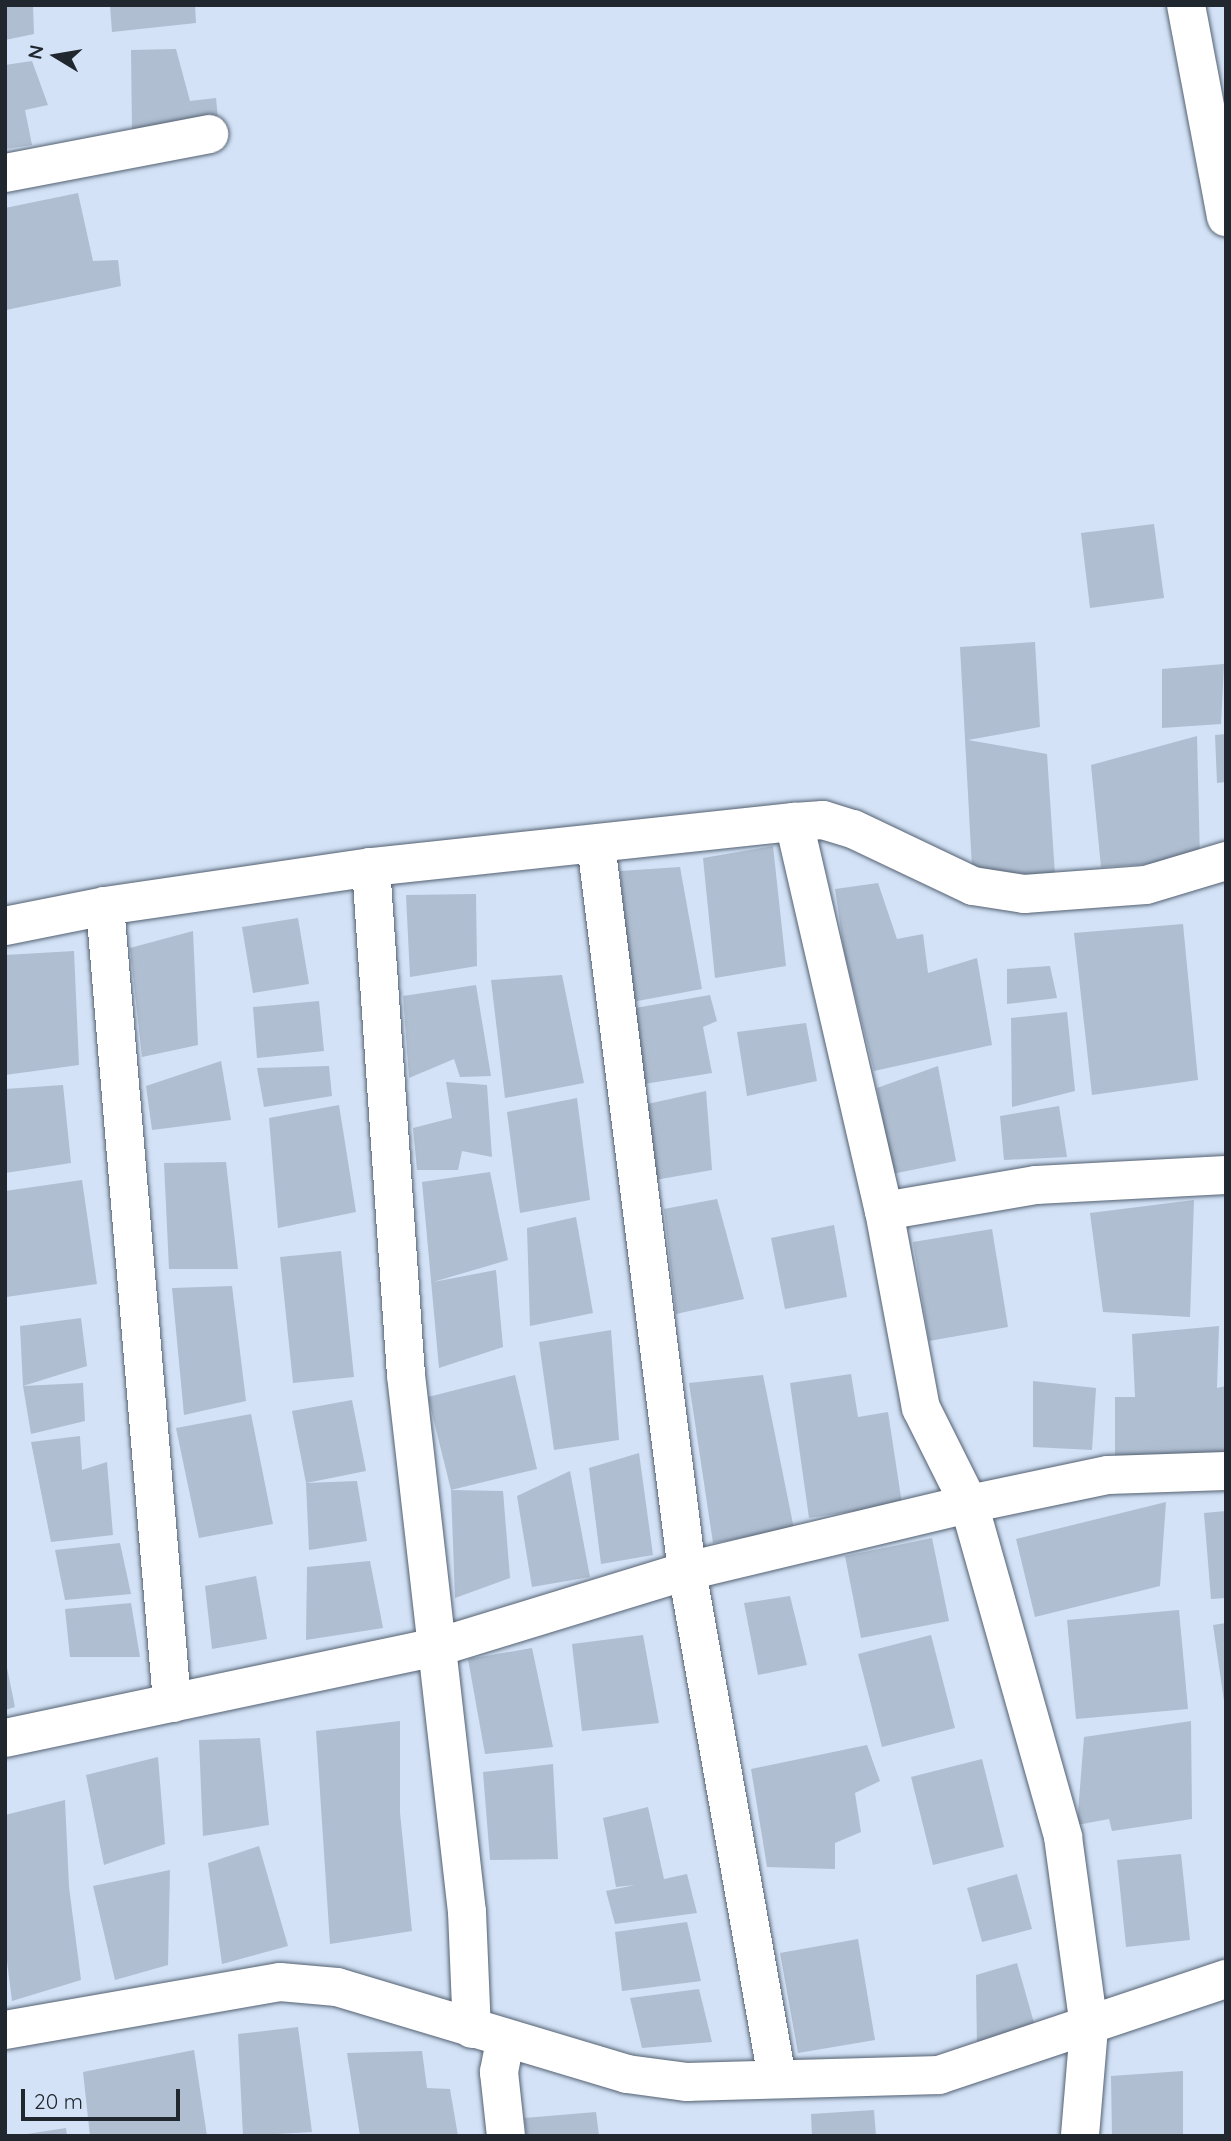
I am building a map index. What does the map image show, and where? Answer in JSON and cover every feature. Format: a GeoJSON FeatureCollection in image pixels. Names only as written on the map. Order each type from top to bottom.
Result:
{"type":"FeatureCollection","features":[{"type":"Feature","properties":{"kind":"street"},"geometry":{"type":"LineString","coordinates":[[1186,5],[1226,217]]}},
{"type":"Feature","properties":{"kind":"street"},"geometry":{"type":"LineString","coordinates":[[5,173],[209,134]]}},
{"type":"Feature","properties":{"kind":"street"},"geometry":{"type":"LineString","coordinates":[[5,926],[105,906],[370,867],[823,820],[853,829],[973,886],[1024,894],[1146,885],[1226,861]]}},
{"type":"Feature","properties":{"kind":"street"},"geometry":{"type":"LineString","coordinates":[[794,822],[884,1211],[921,1408],[969,1504],[1063,1837],[1089,2028],[1080,2136]]}},
{"type":"Feature","properties":{"kind":"street"},"geometry":{"type":"LineString","coordinates":[[596,844],[687,1571],[777,2078]]}},
{"type":"Feature","properties":{"kind":"street"},"geometry":{"type":"LineString","coordinates":[[370,867],[406,1375],[467,1912],[488,2035],[499,2072],[506,2136]]}},
{"type":"Feature","properties":{"kind":"street"},"geometry":{"type":"LineString","coordinates":[[105,906],[172,1703]]}},
{"type":"Feature","properties":{"kind":"street"},"geometry":{"type":"LineString","coordinates":[[884,1211],[1036,1185],[1226,1175]]}},
{"type":"Feature","properties":{"kind":"street"},"geometry":{"type":"LineString","coordinates":[[5,1738],[438,1647],[687,1571],[969,1504],[1108,1475],[1226,1471]]}},
{"type":"Feature","properties":{"kind":"street"},"geometry":{"type":"LineString","coordinates":[[5,2030],[280,1982],[337,1987],[488,2035],[627,2074],[687,2082],[939,2075],[1089,2028],[1226,1979]]}},
{"type":"Feature","properties":{"kind":"building"},"geometry":{"type":"Polygon","coordinates":[[[5,5],[33,5],[34,34],[5,40],[5,5]]]}},
{"type":"Feature","properties":{"kind":"building"},"geometry":{"type":"Polygon","coordinates":[[[110,5],[195,5],[196,23],[112,32],[110,5]]]}},
{"type":"Feature","properties":{"kind":"building"},"geometry":{"type":"Polygon","coordinates":[[[176,49],[190,101],[216,98],[219,129],[132,131],[131,50],[176,49]]]}},
{"type":"Feature","properties":{"kind":"building"},"geometry":{"type":"Polygon","coordinates":[[[32,61],[48,105],[25,110],[32,145],[5,149],[5,65],[32,61]]]}},
{"type":"Feature","properties":{"kind":"building"},"geometry":{"type":"Polygon","coordinates":[[[78,193],[93,261],[118,260],[121,286],[6,310],[5,208],[78,193]]]}},
{"type":"Feature","properties":{"kind":"building"},"geometry":{"type":"Polygon","coordinates":[[[1154,524],[1164,598],[1090,608],[1081,533],[1154,524]]]}},
{"type":"Feature","properties":{"kind":"building"},"geometry":{"type":"Polygon","coordinates":[[[1035,642],[1040,727],[968,740],[1047,754],[1055,875],[973,886],[960,647],[1035,642]]]}},
{"type":"Feature","properties":{"kind":"building"},"geometry":{"type":"Polygon","coordinates":[[[1224,664],[1221,724],[1162,728],[1162,669],[1224,664]]]}},
{"type":"Feature","properties":{"kind":"building"},"geometry":{"type":"Polygon","coordinates":[[[1226,734],[1226,782],[1217,783],[1215,735],[1226,734]]]}},
{"type":"Feature","properties":{"kind":"building"},"geometry":{"type":"Polygon","coordinates":[[[1197,736],[1200,861],[1101,867],[1091,765],[1197,736]]]}},
{"type":"Feature","properties":{"kind":"building"},"geometry":{"type":"Polygon","coordinates":[[[773,846],[786,966],[715,978],[703,858],[773,846]]]}},
{"type":"Feature","properties":{"kind":"building"},"geometry":{"type":"Polygon","coordinates":[[[680,867],[702,989],[632,1002],[620,871],[680,867]]]}},
{"type":"Feature","properties":{"kind":"building"},"geometry":{"type":"Polygon","coordinates":[[[878,883],[897,939],[923,934],[928,973],[977,958],[992,1045],[874,1071],[844,951],[835,889],[878,883]]]}},
{"type":"Feature","properties":{"kind":"building"},"geometry":{"type":"Polygon","coordinates":[[[476,894],[477,966],[410,977],[406,895],[476,894]]]}},
{"type":"Feature","properties":{"kind":"building"},"geometry":{"type":"Polygon","coordinates":[[[298,918],[309,984],[253,993],[242,927],[298,918]]]}},
{"type":"Feature","properties":{"kind":"building"},"geometry":{"type":"Polygon","coordinates":[[[1183,924],[1198,1080],[1092,1095],[1074,933],[1183,924]]]}},
{"type":"Feature","properties":{"kind":"building"},"geometry":{"type":"Polygon","coordinates":[[[193,931],[198,1045],[142,1057],[130,948],[193,931]]]}},
{"type":"Feature","properties":{"kind":"building"},"geometry":{"type":"Polygon","coordinates":[[[74,951],[79,1065],[5,1075],[5,955],[74,951]]]}},
{"type":"Feature","properties":{"kind":"building"},"geometry":{"type":"Polygon","coordinates":[[[1050,966],[1057,998],[1007,1004],[1007,969],[1050,966]]]}},
{"type":"Feature","properties":{"kind":"building"},"geometry":{"type":"Polygon","coordinates":[[[562,975],[584,1083],[505,1098],[491,980],[562,975]]]}},
{"type":"Feature","properties":{"kind":"building"},"geometry":{"type":"Polygon","coordinates":[[[476,985],[491,1076],[460,1077],[454,1059],[409,1078],[403,996],[476,985]]]}},
{"type":"Feature","properties":{"kind":"building"},"geometry":{"type":"Polygon","coordinates":[[[710,995],[717,1021],[703,1027],[712,1073],[638,1085],[635,1008],[710,995]]]}},
{"type":"Feature","properties":{"kind":"building"},"geometry":{"type":"Polygon","coordinates":[[[319,1001],[324,1051],[257,1058],[253,1007],[319,1001]]]}},
{"type":"Feature","properties":{"kind":"building"},"geometry":{"type":"Polygon","coordinates":[[[1067,1012],[1075,1091],[1012,1107],[1011,1018],[1067,1012]]]}},
{"type":"Feature","properties":{"kind":"building"},"geometry":{"type":"Polygon","coordinates":[[[806,1023],[817,1081],[747,1096],[737,1032],[806,1023]]]}},
{"type":"Feature","properties":{"kind":"building"},"geometry":{"type":"Polygon","coordinates":[[[221,1061],[231,1120],[152,1130],[146,1086],[221,1061]]]}},
{"type":"Feature","properties":{"kind":"building"},"geometry":{"type":"Polygon","coordinates":[[[329,1066],[332,1096],[264,1107],[257,1068],[329,1066]]]}},
{"type":"Feature","properties":{"kind":"building"},"geometry":{"type":"Polygon","coordinates":[[[938,1066],[956,1161],[892,1174],[877,1088],[938,1066]]]}},
{"type":"Feature","properties":{"kind":"building"},"geometry":{"type":"Polygon","coordinates":[[[446,1082],[487,1085],[492,1157],[462,1151],[458,1170],[417,1170],[413,1128],[452,1118],[446,1082]]]}},
{"type":"Feature","properties":{"kind":"building"},"geometry":{"type":"Polygon","coordinates":[[[63,1085],[71,1163],[5,1173],[5,1089],[63,1085]]]}},
{"type":"Feature","properties":{"kind":"building"},"geometry":{"type":"Polygon","coordinates":[[[706,1091],[712,1170],[655,1180],[643,1105],[706,1091]]]}},
{"type":"Feature","properties":{"kind":"building"},"geometry":{"type":"Polygon","coordinates":[[[577,1098],[590,1200],[520,1213],[507,1112],[577,1098]]]}},
{"type":"Feature","properties":{"kind":"building"},"geometry":{"type":"Polygon","coordinates":[[[339,1105],[356,1212],[278,1228],[269,1118],[339,1105]]]}},
{"type":"Feature","properties":{"kind":"building"},"geometry":{"type":"Polygon","coordinates":[[[1059,1106],[1067,1157],[1004,1160],[1000,1116],[1059,1106]]]}},
{"type":"Feature","properties":{"kind":"building"},"geometry":{"type":"Polygon","coordinates":[[[226,1162],[238,1269],[169,1269],[164,1163],[226,1162]]]}},
{"type":"Feature","properties":{"kind":"building"},"geometry":{"type":"Polygon","coordinates":[[[490,1172],[508,1260],[433,1282],[496,1270],[503,1347],[439,1368],[422,1182],[490,1172]]]}},
{"type":"Feature","properties":{"kind":"building"},"geometry":{"type":"Polygon","coordinates":[[[82,1180],[97,1284],[6,1297],[5,1191],[82,1180]]]}},
{"type":"Feature","properties":{"kind":"building"},"geometry":{"type":"Polygon","coordinates":[[[717,1199],[744,1299],[676,1314],[664,1209],[717,1199]]]}},
{"type":"Feature","properties":{"kind":"building"},"geometry":{"type":"Polygon","coordinates":[[[1194,1200],[1190,1317],[1103,1312],[1090,1213],[1194,1200]]]}},
{"type":"Feature","properties":{"kind":"building"},"geometry":{"type":"Polygon","coordinates":[[[576,1217],[593,1313],[530,1326],[527,1228],[576,1217]]]}},
{"type":"Feature","properties":{"kind":"building"},"geometry":{"type":"Polygon","coordinates":[[[834,1225],[847,1297],[785,1309],[771,1238],[834,1225]]]}},
{"type":"Feature","properties":{"kind":"building"},"geometry":{"type":"Polygon","coordinates":[[[992,1229],[1008,1327],[929,1341],[913,1242],[992,1229]]]}},
{"type":"Feature","properties":{"kind":"building"},"geometry":{"type":"Polygon","coordinates":[[[341,1251],[354,1377],[293,1383],[280,1257],[341,1251]]]}},
{"type":"Feature","properties":{"kind":"building"},"geometry":{"type":"Polygon","coordinates":[[[232,1286],[246,1401],[184,1415],[172,1288],[232,1286]]]}},
{"type":"Feature","properties":{"kind":"building"},"geometry":{"type":"Polygon","coordinates":[[[81,1318],[87,1366],[23,1386],[20,1326],[81,1318]]]}},
{"type":"Feature","properties":{"kind":"building"},"geometry":{"type":"Polygon","coordinates":[[[1219,1326],[1217,1388],[1226,1386],[1226,1457],[1115,1459],[1115,1397],[1135,1397],[1132,1334],[1219,1326]]]}},
{"type":"Feature","properties":{"kind":"building"},"geometry":{"type":"Polygon","coordinates":[[[611,1330],[619,1440],[554,1450],[539,1342],[611,1330]]]}},
{"type":"Feature","properties":{"kind":"building"},"geometry":{"type":"Polygon","coordinates":[[[851,1374],[858,1417],[888,1412],[902,1504],[809,1518],[790,1383],[851,1374]]]}},
{"type":"Feature","properties":{"kind":"building"},"geometry":{"type":"Polygon","coordinates":[[[515,1375],[537,1469],[451,1490],[428,1397],[515,1375]]]}},
{"type":"Feature","properties":{"kind":"building"},"geometry":{"type":"Polygon","coordinates":[[[763,1375],[794,1529],[713,1543],[689,1383],[763,1375]]]}},
{"type":"Feature","properties":{"kind":"building"},"geometry":{"type":"Polygon","coordinates":[[[1033,1381],[1096,1388],[1092,1450],[1033,1447],[1033,1381]]]}},
{"type":"Feature","properties":{"kind":"building"},"geometry":{"type":"Polygon","coordinates":[[[83,1383],[85,1421],[31,1434],[23,1386],[83,1383]]]}},
{"type":"Feature","properties":{"kind":"building"},"geometry":{"type":"Polygon","coordinates":[[[352,1400],[366,1471],[306,1483],[292,1411],[352,1400]]]}},
{"type":"Feature","properties":{"kind":"building"},"geometry":{"type":"Polygon","coordinates":[[[251,1414],[273,1524],[199,1538],[176,1428],[251,1414]]]}},
{"type":"Feature","properties":{"kind":"building"},"geometry":{"type":"Polygon","coordinates":[[[80,1436],[82,1470],[107,1462],[113,1535],[51,1542],[31,1442],[80,1436]]]}},
{"type":"Feature","properties":{"kind":"building"},"geometry":{"type":"Polygon","coordinates":[[[639,1453],[653,1555],[601,1564],[589,1468],[639,1453]]]}},
{"type":"Feature","properties":{"kind":"building"},"geometry":{"type":"Polygon","coordinates":[[[570,1471],[590,1577],[532,1587],[517,1496],[570,1471]]]}},
{"type":"Feature","properties":{"kind":"building"},"geometry":{"type":"Polygon","coordinates":[[[357,1481],[367,1541],[309,1550],[306,1483],[357,1481]]]}},
{"type":"Feature","properties":{"kind":"building"},"geometry":{"type":"Polygon","coordinates":[[[451,1490],[503,1491],[510,1578],[455,1598],[451,1490]]]}},
{"type":"Feature","properties":{"kind":"building"},"geometry":{"type":"Polygon","coordinates":[[[1166,1502],[1160,1586],[1035,1617],[1016,1539],[1166,1502]]]}},
{"type":"Feature","properties":{"kind":"building"},"geometry":{"type":"Polygon","coordinates":[[[1226,1511],[1226,1598],[1211,1599],[1204,1513],[1226,1511]]]}},
{"type":"Feature","properties":{"kind":"building"},"geometry":{"type":"Polygon","coordinates":[[[932,1538],[949,1621],[861,1638],[845,1556],[932,1538]]]}},
{"type":"Feature","properties":{"kind":"building"},"geometry":{"type":"Polygon","coordinates":[[[120,1543],[131,1594],[65,1600],[55,1550],[120,1543]]]}},
{"type":"Feature","properties":{"kind":"building"},"geometry":{"type":"Polygon","coordinates":[[[370,1561],[383,1628],[306,1640],[307,1567],[370,1561]]]}},
{"type":"Feature","properties":{"kind":"building"},"geometry":{"type":"Polygon","coordinates":[[[256,1576],[267,1639],[212,1649],[205,1586],[256,1576]]]}},
{"type":"Feature","properties":{"kind":"building"},"geometry":{"type":"Polygon","coordinates":[[[790,1596],[807,1665],[758,1675],[744,1603],[790,1596]]]}},
{"type":"Feature","properties":{"kind":"building"},"geometry":{"type":"Polygon","coordinates":[[[131,1603],[140,1657],[70,1657],[65,1609],[131,1603]]]}},
{"type":"Feature","properties":{"kind":"building"},"geometry":{"type":"Polygon","coordinates":[[[1179,1610],[1188,1709],[1076,1719],[1067,1620],[1179,1610]]]}},
{"type":"Feature","properties":{"kind":"building"},"geometry":{"type":"Polygon","coordinates":[[[1226,1623],[1226,1701],[1224,1701],[1213,1625],[1226,1623]]]}},
{"type":"Feature","properties":{"kind":"building"},"geometry":{"type":"Polygon","coordinates":[[[643,1635],[659,1723],[582,1731],[572,1644],[643,1635]]]}},
{"type":"Feature","properties":{"kind":"building"},"geometry":{"type":"Polygon","coordinates":[[[931,1635],[955,1728],[882,1747],[858,1654],[931,1635]]]}},
{"type":"Feature","properties":{"kind":"building"},"geometry":{"type":"Polygon","coordinates":[[[532,1648],[553,1747],[485,1754],[468,1659],[532,1648]]]}},
{"type":"Feature","properties":{"kind":"building"},"geometry":{"type":"Polygon","coordinates":[[[5,1658],[15,1707],[5,1710],[5,1658]]]}},
{"type":"Feature","properties":{"kind":"building"},"geometry":{"type":"Polygon","coordinates":[[[400,1721],[400,1813],[412,1931],[330,1944],[316,1731],[400,1721]]]}},
{"type":"Feature","properties":{"kind":"building"},"geometry":{"type":"Polygon","coordinates":[[[1191,1721],[1192,1819],[1112,1831],[1109,1819],[1077,1825],[1084,1737],[1191,1721]]]}},
{"type":"Feature","properties":{"kind":"building"},"geometry":{"type":"Polygon","coordinates":[[[260,1738],[269,1825],[203,1836],[199,1740],[260,1738]]]}},
{"type":"Feature","properties":{"kind":"building"},"geometry":{"type":"Polygon","coordinates":[[[867,1745],[880,1781],[855,1793],[861,1832],[835,1843],[835,1869],[767,1867],[751,1769],[867,1745]]]}},
{"type":"Feature","properties":{"kind":"building"},"geometry":{"type":"Polygon","coordinates":[[[158,1757],[165,1844],[104,1865],[86,1775],[158,1757]]]}},
{"type":"Feature","properties":{"kind":"building"},"geometry":{"type":"Polygon","coordinates":[[[982,1759],[1004,1847],[933,1865],[911,1777],[982,1759]]]}},
{"type":"Feature","properties":{"kind":"building"},"geometry":{"type":"Polygon","coordinates":[[[553,1764],[558,1859],[490,1860],[483,1772],[553,1764]]]}},
{"type":"Feature","properties":{"kind":"building"},"geometry":{"type":"Polygon","coordinates":[[[65,1800],[69,1887],[81,1980],[12,2001],[5,1945],[5,1815],[65,1800]]]}},
{"type":"Feature","properties":{"kind":"building"},"geometry":{"type":"Polygon","coordinates":[[[648,1807],[664,1879],[687,1874],[697,1913],[615,1924],[606,1891],[635,1885],[616,1887],[603,1818],[648,1807]]]}},
{"type":"Feature","properties":{"kind":"building"},"geometry":{"type":"Polygon","coordinates":[[[259,1846],[288,1946],[222,1964],[208,1863],[259,1846]]]}},
{"type":"Feature","properties":{"kind":"building"},"geometry":{"type":"Polygon","coordinates":[[[1181,1854],[1190,1940],[1126,1947],[1117,1860],[1181,1854]]]}},
{"type":"Feature","properties":{"kind":"building"},"geometry":{"type":"Polygon","coordinates":[[[170,1870],[168,1965],[115,1980],[93,1886],[170,1870]]]}},
{"type":"Feature","properties":{"kind":"building"},"geometry":{"type":"Polygon","coordinates":[[[1017,1874],[1032,1929],[982,1942],[967,1888],[1017,1874]]]}},
{"type":"Feature","properties":{"kind":"building"},"geometry":{"type":"Polygon","coordinates":[[[687,1922],[701,1981],[622,1991],[615,1932],[687,1922]]]}},
{"type":"Feature","properties":{"kind":"building"},"geometry":{"type":"Polygon","coordinates":[[[858,1939],[875,2040],[798,2053],[780,1953],[858,1939]]]}},
{"type":"Feature","properties":{"kind":"building"},"geometry":{"type":"Polygon","coordinates":[[[1017,1963],[1036,2030],[977,2047],[976,1975],[1017,1963]]]}},
{"type":"Feature","properties":{"kind":"building"},"geometry":{"type":"Polygon","coordinates":[[[699,1989],[712,2042],[642,2048],[630,1998],[699,1989]]]}},
{"type":"Feature","properties":{"kind":"building"},"geometry":{"type":"Polygon","coordinates":[[[298,2027],[312,2132],[243,2136],[238,2034],[298,2027]]]}},
{"type":"Feature","properties":{"kind":"building"},"geometry":{"type":"Polygon","coordinates":[[[194,2050],[207,2136],[90,2136],[83,2072],[194,2050]]]}},
{"type":"Feature","properties":{"kind":"building"},"geometry":{"type":"Polygon","coordinates":[[[422,2051],[427,2088],[450,2089],[458,2136],[360,2136],[347,2053],[422,2051]]]}},
{"type":"Feature","properties":{"kind":"building"},"geometry":{"type":"Polygon","coordinates":[[[1183,2071],[1183,2136],[1112,2136],[1111,2076],[1183,2071]]]}},
{"type":"Feature","properties":{"kind":"building"},"geometry":{"type":"Polygon","coordinates":[[[874,2110],[876,2136],[812,2136],[811,2114],[874,2110]]]}},
{"type":"Feature","properties":{"kind":"building"},"geometry":{"type":"Polygon","coordinates":[[[596,2112],[599,2136],[527,2136],[524,2118],[596,2112]]]}},
{"type":"Feature","properties":{"kind":"building"},"geometry":{"type":"Polygon","coordinates":[[[66,2128],[67,2136],[27,2136],[27,2134],[66,2128]]]}}]}
